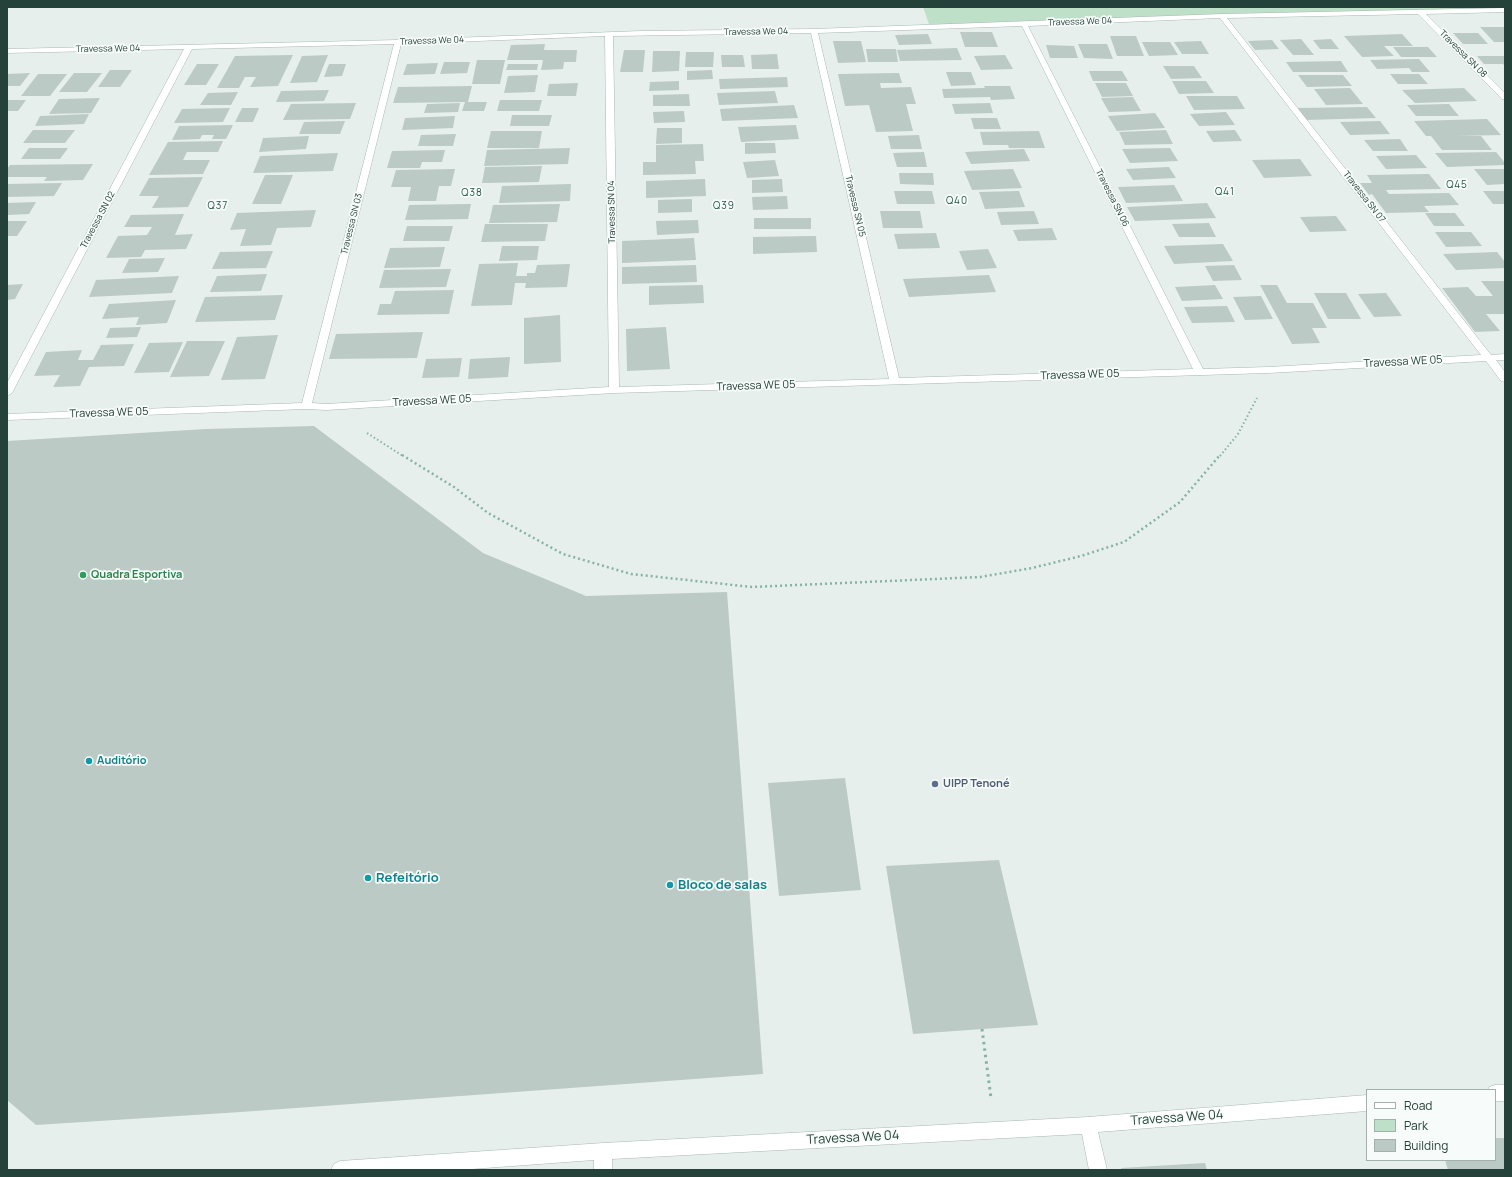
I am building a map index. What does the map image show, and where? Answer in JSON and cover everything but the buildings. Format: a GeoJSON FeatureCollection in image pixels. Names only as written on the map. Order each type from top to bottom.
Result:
{"type":"FeatureCollection","features":[{"type":"Feature","properties":{"kind":"street","name":"Travessa We 04"},"geometry":{"type":"LineString","coordinates":[[7,51],[814,31],[1222,16],[1505,10]]}},
{"type":"Feature","properties":{"kind":"street","name":"Travessa SN 08"},"geometry":{"type":"LineString","coordinates":[[1420,12],[1505,97]]}},
{"type":"Feature","properties":{"kind":"street","name":"Travessa SN 07"},"geometry":{"type":"LineString","coordinates":[[1222,16],[1505,379]]}},
{"type":"Feature","properties":{"kind":"street","name":"Travessa SN 06"},"geometry":{"type":"LineString","coordinates":[[1024,24],[1199,371]]}},
{"type":"Feature","properties":{"kind":"street","name":"Travessa SN 05"},"geometry":{"type":"LineString","coordinates":[[814,31],[895,382]]}},
{"type":"Feature","properties":{"kind":"street","name":"Travessa SN 04"},"geometry":{"type":"LineString","coordinates":[[609,35],[614,390]]}},
{"type":"Feature","properties":{"kind":"street","name":"Travessa SN 03"},"geometry":{"type":"LineString","coordinates":[[306,406],[398,42]]}},
{"type":"Feature","properties":{"kind":"street","name":"Travessa SN 02"},"geometry":{"type":"LineString","coordinates":[[7,393],[189,47]]}},
{"type":"Feature","properties":{"kind":"street","name":"Travessa WE 05"},"geometry":{"type":"LineString","coordinates":[[7,417],[306,406],[326,407],[614,390],[1268,370],[1505,357]]}},
{"type":"Feature","properties":{"kind":"street","name":"Travessa We 04"},"geometry":{"type":"LineString","coordinates":[[340,1170],[603,1151],[1088,1125],[1366,1103]]}},
{"type":"Feature","properties":{"kind":"street"},"geometry":{"type":"LineString","coordinates":[[1088,1125],[1098,1170]]}},
{"type":"Feature","properties":{"kind":"street"},"geometry":{"type":"LineString","coordinates":[[603,1151],[603,1170]]}},
{"type":"Feature","properties":{"kind":"path"},"geometry":{"type":"LineString","coordinates":[[326,407],[454,487],[488,513],[563,554],[631,574],[752,587],[980,577],[1039,567],[1081,556],[1124,542],[1180,502],[1238,434],[1254,406],[1268,370]]}},
{"type":"Feature","properties":{"kind":"path"},"geometry":{"type":"LineString","coordinates":[[982,1029],[995,1130]]}},
{"type":"Feature","properties":{"kind":"green space"},"geometry":{"type":"Polygon","coordinates":[[[923,7],[1505,7],[1505,9],[930,27],[923,7]]]}},
{"type":"Feature","properties":{"kind":"place","name":"Quadra Esportiva"},"geometry":{"type":"Point","coordinates":[83,575]}},
{"type":"Feature","properties":{"kind":"place","name":"Auditório"},"geometry":{"type":"Point","coordinates":[89,761]}},
{"type":"Feature","properties":{"kind":"place","name":"UIPP Tenoné"},"geometry":{"type":"Point","coordinates":[935,784]}},
{"type":"Feature","properties":{"kind":"place","name":"Refeitório"},"geometry":{"type":"Point","coordinates":[368,878]}},
{"type":"Feature","properties":{"kind":"place","name":"Bloco de salas"},"geometry":{"type":"Point","coordinates":[670,885]}},
{"type":"Feature","properties":{"kind":"district","name":"Q45"},"geometry":{"type":"Point","coordinates":[1457,185]}},
{"type":"Feature","properties":{"kind":"district","name":"Q41"},"geometry":{"type":"Point","coordinates":[1225,192]}},
{"type":"Feature","properties":{"kind":"district","name":"Q38"},"geometry":{"type":"Point","coordinates":[472,193]}},
{"type":"Feature","properties":{"kind":"district","name":"Q40"},"geometry":{"type":"Point","coordinates":[957,201]}},
{"type":"Feature","properties":{"kind":"district","name":"Q37"},"geometry":{"type":"Point","coordinates":[218,206]}},
{"type":"Feature","properties":{"kind":"district","name":"Q39"},"geometry":{"type":"Point","coordinates":[724,206]}}]}
